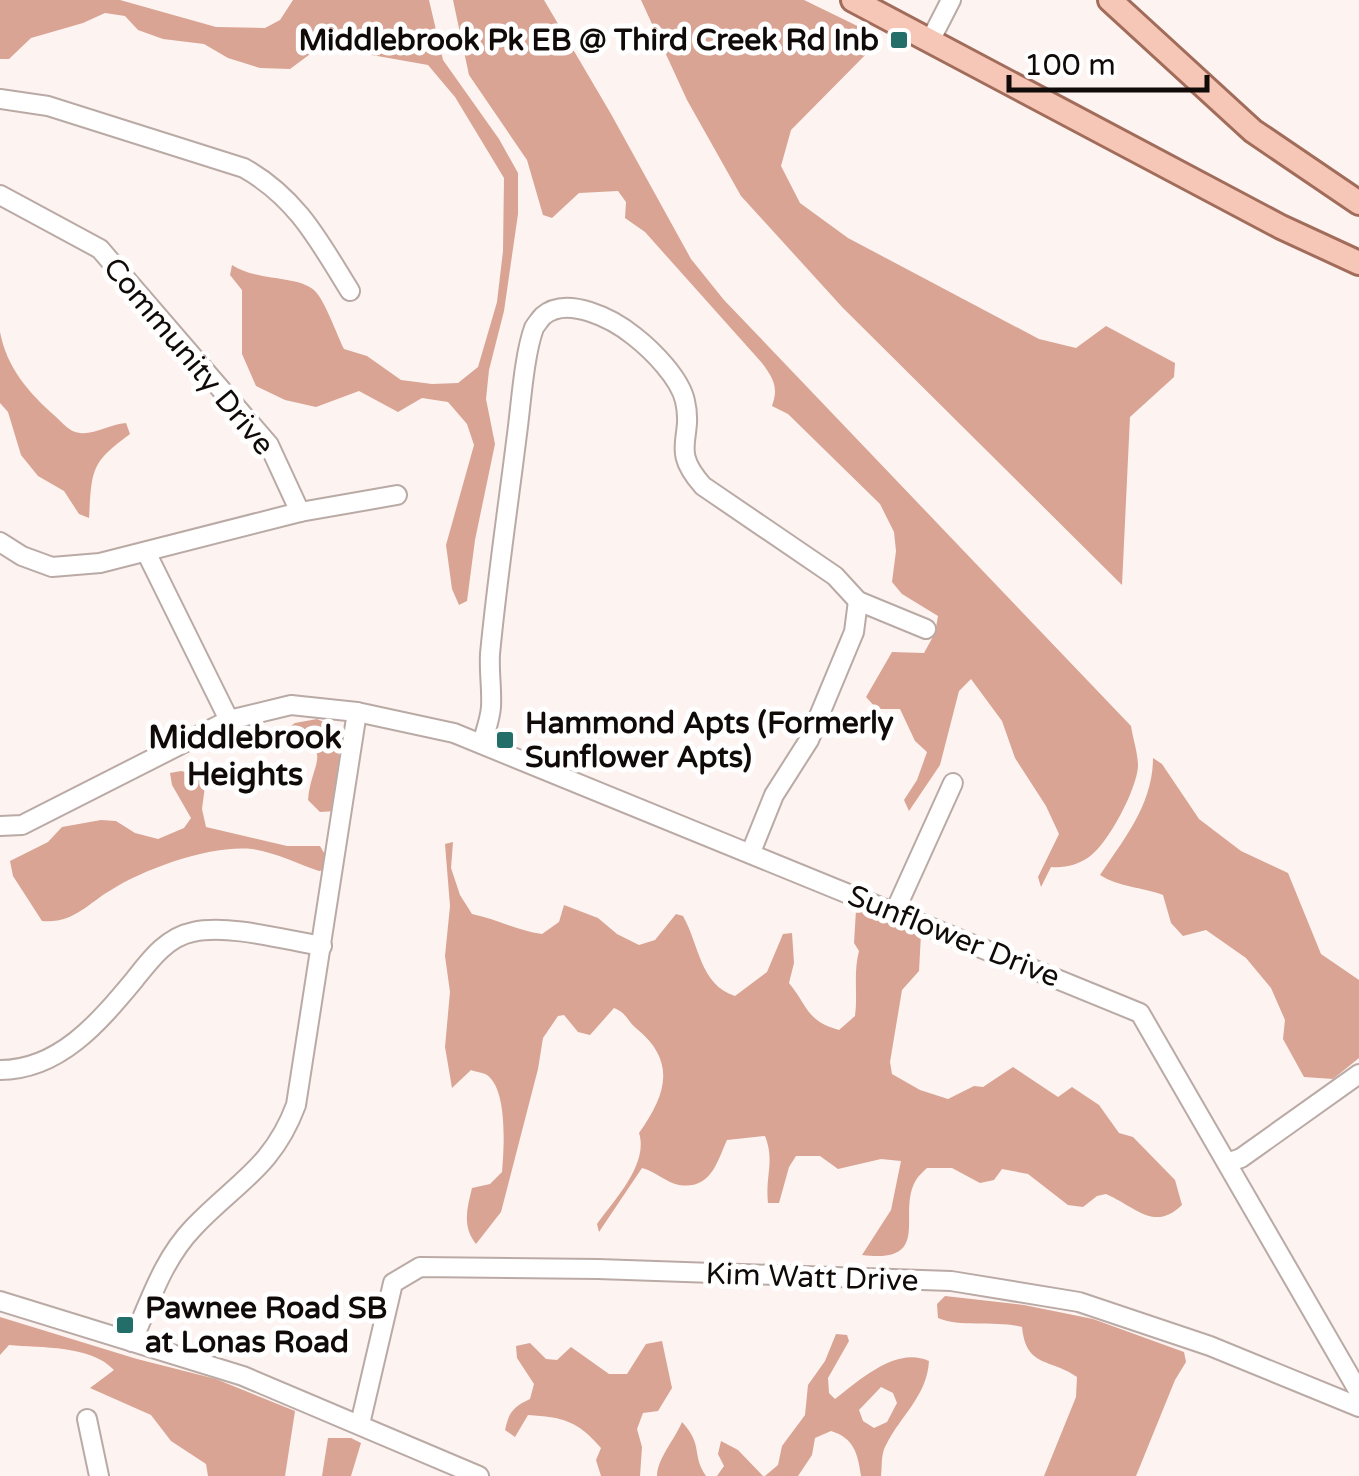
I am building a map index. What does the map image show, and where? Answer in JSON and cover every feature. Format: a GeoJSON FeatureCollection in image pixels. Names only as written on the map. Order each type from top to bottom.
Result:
{"type":"FeatureCollection","features":[{"type":"Feature","properties":{"kind":"main road"},"geometry":{"type":"LineString","coordinates":[[853,0],[1281,227],[1359,264]]}},
{"type":"Feature","properties":{"kind":"main road"},"geometry":{"type":"LineString","coordinates":[[1110,0],[1253,131],[1359,203]]}},
{"type":"Feature","properties":{"kind":"street"},"geometry":{"type":"LineString","coordinates":[[931,39],[951,0]]}},
{"type":"Feature","properties":{"kind":"street"},"geometry":{"type":"LineString","coordinates":[[0,98],[48,106],[244,168],[268,182],[302,214],[350,291]]}},
{"type":"Feature","properties":{"kind":"street","name":"Community Drive"},"geometry":{"type":"LineString","coordinates":[[0,195],[100,250],[268,445],[300,512]]}},
{"type":"Feature","properties":{"kind":"street"},"geometry":{"type":"LineString","coordinates":[[482,744],[491,709],[494,608],[522,397],[534,328],[556,308],[582,310],[632,334],[680,388],[686,402],[683,452],[688,470],[730,507],[836,576],[858,601],[926,629]]}},
{"type":"Feature","properties":{"kind":"street"},"geometry":{"type":"LineString","coordinates":[[0,542],[52,568],[100,562],[300,512],[397,495]]}},
{"type":"Feature","properties":{"kind":"street"},"geometry":{"type":"LineString","coordinates":[[146,552],[229,720]]}},
{"type":"Feature","properties":{"kind":"street"},"geometry":{"type":"LineString","coordinates":[[751,852],[774,795],[809,740],[854,632],[858,601]]}},
{"type":"Feature","properties":{"kind":"street","name":"Sunflower Drive"},"geometry":{"type":"LineString","coordinates":[[0,826],[22,825],[229,720],[291,704],[358,712],[454,733],[1140,1013],[1359,1392]]}},
{"type":"Feature","properties":{"kind":"street"},"geometry":{"type":"LineString","coordinates":[[132,1342],[167,1262],[193,1228],[264,1164],[285,1135],[296,1105],[358,712]]}},
{"type":"Feature","properties":{"kind":"street"},"geometry":{"type":"LineString","coordinates":[[895,912],[953,783]]}},
{"type":"Feature","properties":{"kind":"street"},"geometry":{"type":"LineString","coordinates":[[0,1070],[37,1064],[86,1034],[170,940],[193,932],[223,931],[322,946]]}},
{"type":"Feature","properties":{"kind":"street"},"geometry":{"type":"LineString","coordinates":[[1227,1163],[1241,1158],[1359,1074]]}},
{"type":"Feature","properties":{"kind":"street","name":"Kim Watt Drive"},"geometry":{"type":"LineString","coordinates":[[360,1424],[393,1282],[420,1267],[951,1281],[1079,1302],[1210,1346],[1359,1408]]}},
{"type":"Feature","properties":{"kind":"street"},"geometry":{"type":"LineString","coordinates":[[0,1301],[243,1376],[479,1476]]}},
{"type":"Feature","properties":{"kind":"street"},"geometry":{"type":"LineString","coordinates":[[87,1419],[99,1476]]}},
{"type":"Feature","properties":{"kind":"shaded area"},"geometry":{"type":"Polygon","coordinates":[[[0,0],[120,0],[216,27],[265,28],[280,20],[293,0],[429,0],[443,60],[518,173],[518,214],[486,399],[495,444],[467,601],[459,605],[452,589],[446,545],[474,445],[467,424],[448,402],[422,398],[398,412],[359,391],[316,407],[285,400],[256,386],[242,354],[242,290],[230,275],[232,265],[308,286],[323,302],[344,349],[367,356],[401,380],[458,383],[478,367],[497,302],[503,251],[504,178],[455,97],[428,65],[321,46],[290,69],[260,68],[228,58],[204,44],[163,39],[138,30],[125,16],[105,13],[31,38],[9,59],[0,59],[0,0]]]}},
{"type":"Feature","properties":{"kind":"shaded area"},"geometry":{"type":"Polygon","coordinates":[[[453,0],[544,0],[691,259],[724,300],[1131,726],[1138,766],[1133,788],[1113,829],[1089,857],[1071,865],[1051,867],[1041,887],[1038,877],[1059,834],[1015,758],[1002,721],[971,679],[959,691],[940,765],[909,811],[904,800],[917,780],[927,752],[915,741],[900,709],[877,709],[866,697],[892,652],[924,653],[935,633],[938,616],[902,594],[892,582],[894,532],[880,504],[788,414],[772,406],[775,388],[766,368],[645,232],[625,218],[626,202],[618,191],[579,193],[552,218],[543,215],[527,160],[469,75],[453,0]]]}},
{"type":"Feature","properties":{"kind":"shaded area"},"geometry":{"type":"Polygon","coordinates":[[[641,0],[804,0],[882,38],[791,130],[781,166],[800,203],[848,238],[1039,339],[1076,348],[1106,326],[1175,363],[1174,377],[1130,417],[1122,585],[843,308],[741,196],[687,100],[641,0]]]}},
{"type":"Feature","properties":{"kind":"shaded area"},"geometry":{"type":"Polygon","coordinates":[[[0,332],[20,378],[69,429],[85,433],[126,423],[130,434],[107,453],[96,469],[89,518],[79,514],[64,491],[38,476],[21,455],[8,412],[0,403],[0,332]]]}},
{"type":"Feature","properties":{"kind":"shaded area"},"geometry":{"type":"Polygon","coordinates":[[[317,719],[335,727],[340,762],[336,811],[320,812],[308,800],[316,751],[302,737],[286,730],[295,723],[317,719]]]}},
{"type":"Feature","properties":{"kind":"shaded area"},"geometry":{"type":"Polygon","coordinates":[[[1153,758],[1162,764],[1199,819],[1241,851],[1288,873],[1321,954],[1359,980],[1359,1058],[1333,1079],[1304,1077],[1283,1039],[1285,1020],[1271,988],[1246,958],[1206,930],[1183,936],[1171,923],[1163,895],[1100,875],[1143,806],[1153,758]]]}},
{"type":"Feature","properties":{"kind":"shaded area"},"geometry":{"type":"Polygon","coordinates":[[[170,773],[195,774],[205,786],[202,809],[206,827],[287,846],[320,846],[327,858],[325,870],[252,849],[199,854],[125,882],[71,916],[42,921],[13,876],[10,861],[48,842],[62,827],[116,821],[135,833],[158,839],[184,828],[191,818],[172,785],[170,773]]]}},
{"type":"Feature","properties":{"kind":"shaded area"},"geometry":{"type":"Polygon","coordinates":[[[453,842],[451,868],[460,895],[472,914],[542,934],[559,922],[564,905],[598,918],[639,945],[655,940],[676,914],[683,916],[707,973],[723,991],[735,996],[767,972],[783,934],[792,933],[794,963],[789,983],[814,1017],[839,1030],[855,1016],[859,951],[854,943],[856,910],[902,924],[921,934],[919,971],[902,990],[890,1062],[892,1074],[920,1090],[948,1099],[974,1086],[983,1087],[1013,1067],[1058,1097],[1072,1087],[1099,1105],[1119,1133],[1133,1137],[1175,1180],[1182,1205],[1172,1213],[1154,1217],[1106,1194],[1083,1207],[1068,1205],[1028,1174],[1002,1169],[994,1180],[980,1183],[952,1168],[927,1168],[911,1193],[905,1244],[898,1252],[884,1256],[862,1255],[891,1210],[901,1161],[881,1159],[838,1169],[820,1156],[796,1156],[779,1203],[768,1203],[769,1153],[765,1136],[727,1140],[711,1173],[699,1183],[674,1184],[642,1168],[599,1232],[597,1224],[635,1169],[641,1145],[639,1133],[656,1105],[663,1079],[658,1054],[650,1041],[614,1008],[590,1035],[578,1032],[564,1015],[558,1016],[543,1038],[501,1212],[476,1244],[467,1224],[472,1188],[490,1184],[502,1172],[503,1120],[498,1093],[487,1075],[471,1070],[452,1088],[445,1047],[450,992],[445,956],[450,906],[445,844],[453,842]]]}},
{"type":"Feature","properties":{"kind":"shaded area"},"geometry":{"type":"Polygon","coordinates":[[[945,1296],[1024,1305],[1093,1319],[1184,1352],[1186,1362],[1136,1476],[1044,1476],[1076,1397],[1077,1377],[1034,1356],[1024,1340],[1022,1327],[938,1318],[937,1304],[945,1296]]]}},
{"type":"Feature","properties":{"kind":"shaded area"},"geometry":{"type":"Polygon","coordinates":[[[0,1317],[216,1379],[295,1411],[285,1476],[208,1476],[206,1464],[171,1441],[151,1415],[90,1388],[114,1370],[104,1362],[65,1349],[9,1345],[0,1355],[0,1317]]]}},
{"type":"Feature","properties":{"kind":"shaded area"},"geometry":{"type":"Polygon","coordinates":[[[836,1334],[847,1335],[849,1341],[828,1378],[829,1393],[835,1399],[891,1361],[929,1361],[924,1385],[884,1448],[881,1476],[861,1476],[854,1448],[831,1431],[815,1438],[812,1455],[798,1476],[765,1476],[778,1465],[782,1446],[805,1415],[808,1385],[825,1361],[836,1334]],[[881,1387],[859,1410],[863,1421],[874,1428],[887,1422],[897,1403],[893,1393],[881,1387]]]}},
{"type":"Feature","properties":{"kind":"shaded area"},"geometry":{"type":"Polygon","coordinates":[[[662,1341],[672,1388],[658,1411],[643,1413],[637,1429],[642,1447],[640,1476],[601,1476],[596,1460],[601,1448],[569,1422],[528,1415],[515,1437],[505,1430],[513,1411],[530,1399],[534,1384],[517,1358],[516,1346],[530,1343],[546,1359],[557,1360],[571,1347],[609,1374],[627,1374],[646,1344],[662,1341]]]}},
{"type":"Feature","properties":{"kind":"shaded area"},"geometry":{"type":"Polygon","coordinates":[[[682,1422],[693,1437],[706,1476],[657,1476],[663,1456],[682,1422]]]}},
{"type":"Feature","properties":{"kind":"shaded area"},"geometry":{"type":"Polygon","coordinates":[[[328,1438],[351,1438],[361,1443],[351,1476],[322,1476],[328,1438]]]}},
{"type":"Feature","properties":{"kind":"shaded area"},"geometry":{"type":"Polygon","coordinates":[[[721,1441],[738,1450],[763,1476],[717,1476],[724,1466],[718,1454],[721,1441]]]}},
{"type":"Feature","properties":{"kind":"place","name":"Middlebrook Pk EB @ Third Creek Rd Inb"},"geometry":{"type":"Point","coordinates":[899,40]}},
{"type":"Feature","properties":{"kind":"place","name":"Hammond Apts (Formerly Sunflower Apts)"},"geometry":{"type":"Point","coordinates":[505,740]}},
{"type":"Feature","properties":{"kind":"place","name":"Pawnee Road SB at Lonas Road"},"geometry":{"type":"Point","coordinates":[125,1325]}},
{"type":"Feature","properties":{"kind":"district","name":"Middlebrook Heights"},"geometry":{"type":"Point","coordinates":[245,756]}}]}
